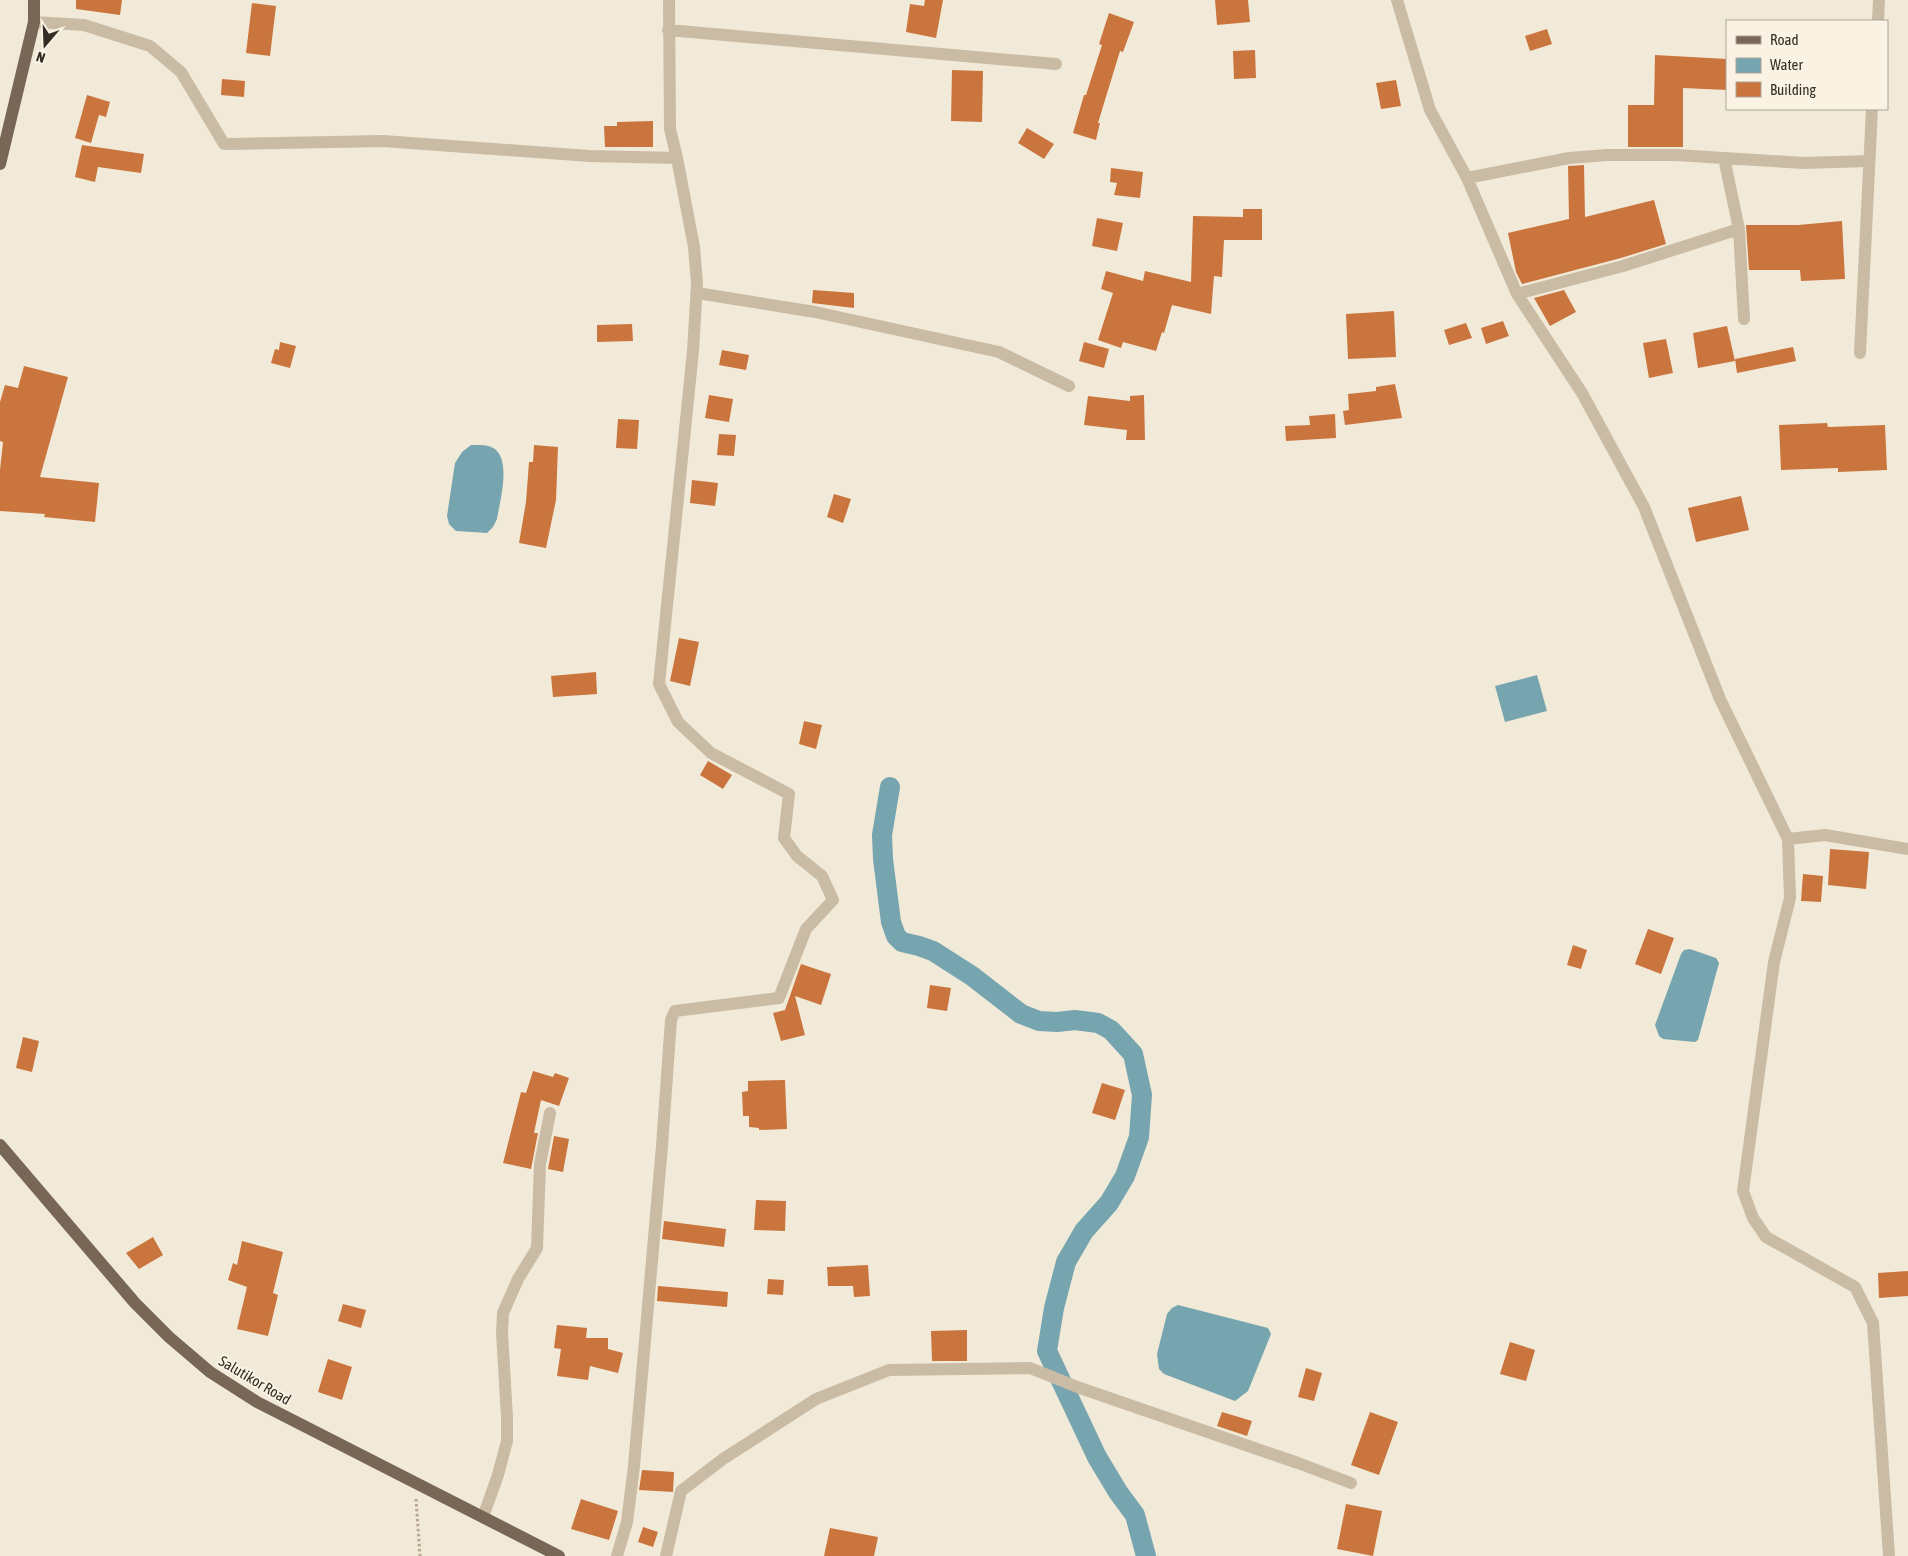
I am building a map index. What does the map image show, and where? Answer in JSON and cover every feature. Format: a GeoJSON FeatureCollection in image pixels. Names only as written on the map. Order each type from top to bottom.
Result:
{"type":"FeatureCollection","features":[{"type":"Feature","properties":{"kind":"main road"},"geometry":{"type":"LineString","coordinates":[[0,164],[34,22],[34,0]]}},
{"type":"Feature","properties":{"kind":"main road","name":"Salutikor Road"},"geometry":{"type":"LineString","coordinates":[[0,1145],[135,1303],[169,1337],[210,1372],[257,1402],[559,1556]]}},
{"type":"Feature","properties":{"kind":"street"},"geometry":{"type":"LineString","coordinates":[[617,1556],[629,1512],[634,1466],[672,1020],[675,1011],[780,998],[806,930],[834,900],[822,876],[797,856],[784,838],[789,794],[711,753],[678,722],[659,684],[693,351],[696,293],[694,247],[670,129],[669,0]]}},
{"type":"Feature","properties":{"kind":"street"},"geometry":{"type":"LineString","coordinates":[[1397,0],[1430,110],[1467,178],[1517,294],[1582,393],[1644,506],[1720,699],[1788,839],[1790,898],[1774,962],[1743,1191],[1753,1218],[1766,1237],[1854,1286],[1872,1323],[1889,1556]]}},
{"type":"Feature","properties":{"kind":"street"},"geometry":{"type":"LineString","coordinates":[[1878,20],[1879,0]]}},
{"type":"Feature","properties":{"kind":"street"},"geometry":{"type":"LineString","coordinates":[[34,22],[84,25],[150,46],[181,72],[224,144],[383,141],[588,156],[677,158]]}},
{"type":"Feature","properties":{"kind":"street"},"geometry":{"type":"LineString","coordinates":[[668,30],[1056,64]]}},
{"type":"Feature","properties":{"kind":"street"},"geometry":{"type":"LineString","coordinates":[[1860,353],[1872,110]]}},
{"type":"Feature","properties":{"kind":"street"},"geometry":{"type":"LineString","coordinates":[[1467,178],[1569,158],[1607,155],[1676,155],[1804,163],[1868,161]]}},
{"type":"Feature","properties":{"kind":"street"},"geometry":{"type":"LineString","coordinates":[[1724,158],[1739,229],[1744,319]]}},
{"type":"Feature","properties":{"kind":"street"},"geometry":{"type":"LineString","coordinates":[[1517,294],[1623,266],[1739,229]]}},
{"type":"Feature","properties":{"kind":"street"},"geometry":{"type":"LineString","coordinates":[[696,293],[815,312],[999,352],[1069,386]]}},
{"type":"Feature","properties":{"kind":"street"},"geometry":{"type":"LineString","coordinates":[[1788,839],[1825,835],[1908,848]]}},
{"type":"Feature","properties":{"kind":"street"},"geometry":{"type":"LineString","coordinates":[[484,1517],[498,1475],[506,1440],[507,1417],[502,1333],[503,1313],[518,1279],[537,1248],[540,1164],[550,1114]]}},
{"type":"Feature","properties":{"kind":"street"},"geometry":{"type":"LineString","coordinates":[[666,1556],[681,1491],[723,1459],[816,1399],[889,1370],[1030,1368],[1080,1388],[1351,1483]]}},
{"type":"Feature","properties":{"kind":"path"},"geometry":{"type":"LineString","coordinates":[[415,1483],[420,1556]]}},
{"type":"Feature","properties":{"kind":"water"},"geometry":{"type":"Polygon","coordinates":[[[471,445],[492,447],[500,455],[502,463],[503,482],[497,519],[487,533],[456,531],[449,524],[447,516],[455,463],[462,452],[471,445]]]}},
{"type":"Feature","properties":{"kind":"water"},"geometry":{"type":"Polygon","coordinates":[[[1537,675],[1547,711],[1505,722],[1495,686],[1537,675]]]}},
{"type":"Feature","properties":{"kind":"water"},"geometry":{"type":"Polygon","coordinates":[[[1690,949],[1716,958],[1719,963],[1698,1040],[1695,1042],[1663,1039],[1659,1036],[1655,1025],[1681,954],[1684,950],[1690,949]]]}},
{"type":"Feature","properties":{"kind":"water"},"geometry":{"type":"Polygon","coordinates":[[[1178,1305],[1268,1328],[1271,1334],[1248,1391],[1235,1401],[1164,1374],[1159,1369],[1157,1354],[1167,1314],[1178,1305]]]}},
{"type":"Feature","properties":{"kind":"building"},"geometry":{"type":"Polygon","coordinates":[[[76,0],[122,0],[120,15],[76,9],[76,0]]]}},
{"type":"Feature","properties":{"kind":"building"},"geometry":{"type":"Polygon","coordinates":[[[925,0],[943,0],[936,38],[906,32],[910,4],[924,6],[925,0]]]}},
{"type":"Feature","properties":{"kind":"building"},"geometry":{"type":"Polygon","coordinates":[[[1215,0],[1248,0],[1250,22],[1217,25],[1215,0]]]}},
{"type":"Feature","properties":{"kind":"building"},"geometry":{"type":"Polygon","coordinates":[[[252,3],[276,6],[270,56],[246,53],[252,3]]]}},
{"type":"Feature","properties":{"kind":"building"},"geometry":{"type":"Polygon","coordinates":[[[1109,13],[1134,22],[1123,52],[1120,51],[1098,123],[1100,123],[1096,140],[1073,133],[1102,45],[1099,44],[1109,13]]]}},
{"type":"Feature","properties":{"kind":"building"},"geometry":{"type":"Polygon","coordinates":[[[1547,29],[1552,44],[1530,51],[1525,36],[1547,29]]]}},
{"type":"Feature","properties":{"kind":"building"},"geometry":{"type":"Polygon","coordinates":[[[1255,50],[1256,78],[1234,79],[1233,51],[1255,50]]]}},
{"type":"Feature","properties":{"kind":"building"},"geometry":{"type":"Polygon","coordinates":[[[1655,55],[1726,59],[1726,90],[1683,88],[1683,147],[1628,147],[1628,105],[1654,105],[1655,55]]]}},
{"type":"Feature","properties":{"kind":"building"},"geometry":{"type":"Polygon","coordinates":[[[952,70],[983,71],[982,122],[951,121],[952,70]]]}},
{"type":"Feature","properties":{"kind":"building"},"geometry":{"type":"Polygon","coordinates":[[[222,79],[245,81],[244,97],[221,95],[222,79]]]}},
{"type":"Feature","properties":{"kind":"building"},"geometry":{"type":"Polygon","coordinates":[[[1396,80],[1401,106],[1381,109],[1376,83],[1396,80]]]}},
{"type":"Feature","properties":{"kind":"building"},"geometry":{"type":"Polygon","coordinates":[[[87,95],[110,102],[106,117],[99,115],[91,143],[75,138],[87,95]]]}},
{"type":"Feature","properties":{"kind":"building"},"geometry":{"type":"Polygon","coordinates":[[[653,121],[653,147],[605,147],[604,126],[617,126],[617,122],[653,121]]]}},
{"type":"Feature","properties":{"kind":"building"},"geometry":{"type":"Polygon","coordinates":[[[1027,128],[1054,144],[1044,159],[1018,143],[1027,128]]]}},
{"type":"Feature","properties":{"kind":"building"},"geometry":{"type":"Polygon","coordinates":[[[82,145],[144,154],[141,173],[98,167],[95,182],[75,177],[82,145]]]}},
{"type":"Feature","properties":{"kind":"building"},"geometry":{"type":"Polygon","coordinates":[[[1584,165],[1585,217],[1654,200],[1666,244],[1522,284],[1516,272],[1508,233],[1569,219],[1568,166],[1584,165]]]}},
{"type":"Feature","properties":{"kind":"building"},"geometry":{"type":"Polygon","coordinates":[[[1111,168],[1143,172],[1140,198],[1114,195],[1117,183],[1110,182],[1111,168]]]}},
{"type":"Feature","properties":{"kind":"building"},"geometry":{"type":"Polygon","coordinates":[[[1243,209],[1262,209],[1262,240],[1224,240],[1222,277],[1214,276],[1211,314],[1172,305],[1164,333],[1162,332],[1156,351],[1123,342],[1121,348],[1098,340],[1113,293],[1101,289],[1106,271],[1143,281],[1145,271],[1191,282],[1193,216],[1243,217],[1243,209]]]}},
{"type":"Feature","properties":{"kind":"building"},"geometry":{"type":"Polygon","coordinates":[[[1097,218],[1123,223],[1117,251],[1092,246],[1097,218]]]}},
{"type":"Feature","properties":{"kind":"building"},"geometry":{"type":"Polygon","coordinates":[[[1842,221],[1845,279],[1801,281],[1800,270],[1749,270],[1746,225],[1798,225],[1842,221]]]}},
{"type":"Feature","properties":{"kind":"building"},"geometry":{"type":"Polygon","coordinates":[[[813,290],[854,293],[854,308],[812,303],[813,290]]]}},
{"type":"Feature","properties":{"kind":"building"},"geometry":{"type":"Polygon","coordinates":[[[1564,290],[1576,312],[1550,326],[1534,298],[1564,290]]]}},
{"type":"Feature","properties":{"kind":"building"},"geometry":{"type":"Polygon","coordinates":[[[1394,311],[1396,357],[1348,359],[1346,314],[1394,311]]]}},
{"type":"Feature","properties":{"kind":"building"},"geometry":{"type":"Polygon","coordinates":[[[1503,321],[1509,336],[1486,344],[1481,328],[1503,321]]]}},
{"type":"Feature","properties":{"kind":"building"},"geometry":{"type":"Polygon","coordinates":[[[1466,323],[1472,338],[1449,345],[1444,330],[1466,323]]]}},
{"type":"Feature","properties":{"kind":"building"},"geometry":{"type":"Polygon","coordinates":[[[632,324],[633,341],[597,342],[597,325],[632,324]]]}},
{"type":"Feature","properties":{"kind":"building"},"geometry":{"type":"Polygon","coordinates":[[[1727,326],[1735,361],[1698,368],[1693,333],[1727,326]]]}},
{"type":"Feature","properties":{"kind":"building"},"geometry":{"type":"Polygon","coordinates":[[[1666,339],[1673,373],[1649,378],[1643,343],[1666,339]]]}},
{"type":"Feature","properties":{"kind":"building"},"geometry":{"type":"Polygon","coordinates":[[[280,342],[296,346],[290,368],[271,363],[275,349],[279,350],[280,342]]]}},
{"type":"Feature","properties":{"kind":"building"},"geometry":{"type":"Polygon","coordinates":[[[1084,342],[1109,349],[1104,368],[1079,361],[1084,342]]]}},
{"type":"Feature","properties":{"kind":"building"},"geometry":{"type":"Polygon","coordinates":[[[1793,347],[1796,361],[1737,373],[1735,359],[1793,347]]]}},
{"type":"Feature","properties":{"kind":"building"},"geometry":{"type":"Polygon","coordinates":[[[722,350],[749,355],[746,370],[719,365],[722,350]]]}},
{"type":"Feature","properties":{"kind":"building"},"geometry":{"type":"Polygon","coordinates":[[[24,366],[68,377],[40,477],[99,483],[95,522],[44,517],[45,514],[0,511],[0,470],[3,442],[0,441],[0,402],[5,385],[18,388],[24,366]]]}},
{"type":"Feature","properties":{"kind":"building"},"geometry":{"type":"Polygon","coordinates":[[[1395,384],[1402,418],[1345,425],[1343,411],[1349,410],[1348,394],[1376,391],[1376,387],[1395,384]]]}},
{"type":"Feature","properties":{"kind":"building"},"geometry":{"type":"Polygon","coordinates":[[[709,395],[733,399],[729,422],[705,418],[709,395]]]}},
{"type":"Feature","properties":{"kind":"building"},"geometry":{"type":"Polygon","coordinates":[[[1144,395],[1145,440],[1126,440],[1127,430],[1084,425],[1088,396],[1130,401],[1130,396],[1144,395]]]}},
{"type":"Feature","properties":{"kind":"building"},"geometry":{"type":"Polygon","coordinates":[[[1335,414],[1336,438],[1286,441],[1285,426],[1310,425],[1309,416],[1335,414]]]}},
{"type":"Feature","properties":{"kind":"building"},"geometry":{"type":"Polygon","coordinates":[[[618,419],[639,420],[637,449],[616,448],[618,419]]]}},
{"type":"Feature","properties":{"kind":"building"},"geometry":{"type":"Polygon","coordinates":[[[1827,423],[1828,427],[1885,425],[1887,470],[1838,472],[1838,468],[1781,470],[1779,425],[1827,423]]]}},
{"type":"Feature","properties":{"kind":"building"},"geometry":{"type":"Polygon","coordinates":[[[719,434],[736,435],[734,456],[717,455],[719,434]]]}},
{"type":"Feature","properties":{"kind":"building"},"geometry":{"type":"Polygon","coordinates":[[[534,445],[558,447],[556,500],[546,548],[519,543],[526,502],[529,462],[533,462],[534,445]]]}},
{"type":"Feature","properties":{"kind":"building"},"geometry":{"type":"Polygon","coordinates":[[[692,480],[718,483],[715,506],[690,503],[692,480]]]}},
{"type":"Feature","properties":{"kind":"building"},"geometry":{"type":"Polygon","coordinates":[[[834,494],[851,499],[843,523],[827,517],[834,494]]]}},
{"type":"Feature","properties":{"kind":"building"},"geometry":{"type":"Polygon","coordinates":[[[1741,496],[1749,530],[1696,542],[1688,508],[1741,496]]]}},
{"type":"Feature","properties":{"kind":"building"},"geometry":{"type":"Polygon","coordinates":[[[679,638],[699,642],[690,686],[670,681],[679,638]]]}},
{"type":"Feature","properties":{"kind":"building"},"geometry":{"type":"Polygon","coordinates":[[[596,672],[597,694],[553,697],[551,676],[596,672]]]}},
{"type":"Feature","properties":{"kind":"building"},"geometry":{"type":"Polygon","coordinates":[[[804,721],[822,725],[816,749],[799,744],[804,721]]]}},
{"type":"Feature","properties":{"kind":"building"},"geometry":{"type":"Polygon","coordinates":[[[708,761],[732,775],[723,789],[700,775],[708,761]]]}},
{"type":"Feature","properties":{"kind":"building"},"geometry":{"type":"Polygon","coordinates":[[[1830,849],[1869,852],[1866,889],[1828,885],[1830,849]]]}},
{"type":"Feature","properties":{"kind":"building"},"geometry":{"type":"Polygon","coordinates":[[[1803,874],[1823,876],[1821,902],[1801,901],[1803,874]]]}},
{"type":"Feature","properties":{"kind":"building"},"geometry":{"type":"Polygon","coordinates":[[[1648,929],[1674,938],[1661,974],[1635,964],[1648,929]]]}},
{"type":"Feature","properties":{"kind":"building"},"geometry":{"type":"Polygon","coordinates":[[[1573,945],[1587,950],[1581,969],[1567,965],[1573,945]]]}},
{"type":"Feature","properties":{"kind":"building"},"geometry":{"type":"Polygon","coordinates":[[[801,964],[831,974],[821,1005],[795,996],[805,1035],[781,1041],[773,1013],[785,1010],[801,964]]]}},
{"type":"Feature","properties":{"kind":"building"},"geometry":{"type":"Polygon","coordinates":[[[930,985],[951,988],[947,1011],[927,1008],[930,985]]]}},
{"type":"Feature","properties":{"kind":"building"},"geometry":{"type":"Polygon","coordinates":[[[23,1037],[39,1041],[32,1072],[16,1068],[23,1037]]]}},
{"type":"Feature","properties":{"kind":"building"},"geometry":{"type":"Polygon","coordinates":[[[533,1071],[553,1077],[555,1073],[569,1078],[559,1106],[541,1100],[534,1133],[538,1133],[531,1169],[503,1163],[521,1092],[526,1093],[533,1071]]]}},
{"type":"Feature","properties":{"kind":"building"},"geometry":{"type":"Polygon","coordinates":[[[785,1080],[787,1129],[759,1130],[759,1128],[749,1127],[749,1116],[743,1116],[742,1092],[748,1091],[748,1081],[785,1080]]]}},
{"type":"Feature","properties":{"kind":"building"},"geometry":{"type":"Polygon","coordinates":[[[1102,1083],[1125,1090],[1115,1120],[1092,1113],[1102,1083]]]}},
{"type":"Feature","properties":{"kind":"building"},"geometry":{"type":"Polygon","coordinates":[[[554,1136],[569,1139],[563,1172],[548,1169],[554,1136]]]}},
{"type":"Feature","properties":{"kind":"building"},"geometry":{"type":"Polygon","coordinates":[[[756,1200],[786,1201],[785,1231],[754,1230],[756,1200]]]}},
{"type":"Feature","properties":{"kind":"building"},"geometry":{"type":"Polygon","coordinates":[[[664,1221],[726,1229],[724,1247],[662,1239],[664,1221]]]}},
{"type":"Feature","properties":{"kind":"building"},"geometry":{"type":"Polygon","coordinates":[[[153,1237],[163,1255],[139,1269],[126,1253],[153,1237]]]}},
{"type":"Feature","properties":{"kind":"building"},"geometry":{"type":"Polygon","coordinates":[[[242,1241],[283,1252],[273,1293],[278,1295],[268,1336],[237,1329],[247,1287],[228,1280],[233,1263],[237,1265],[242,1241]]]}},
{"type":"Feature","properties":{"kind":"building"},"geometry":{"type":"Polygon","coordinates":[[[868,1265],[870,1296],[854,1297],[853,1286],[828,1286],[827,1267],[868,1265]]]}},
{"type":"Feature","properties":{"kind":"building"},"geometry":{"type":"Polygon","coordinates":[[[1908,1271],[1908,1296],[1879,1298],[1878,1273],[1908,1271]]]}},
{"type":"Feature","properties":{"kind":"building"},"geometry":{"type":"Polygon","coordinates":[[[768,1279],[784,1280],[783,1295],[767,1294],[768,1279]]]}},
{"type":"Feature","properties":{"kind":"building"},"geometry":{"type":"Polygon","coordinates":[[[658,1286],[728,1292],[727,1307],[657,1301],[658,1286]]]}},
{"type":"Feature","properties":{"kind":"building"},"geometry":{"type":"Polygon","coordinates":[[[343,1304],[366,1310],[361,1328],[338,1321],[343,1304]]]}},
{"type":"Feature","properties":{"kind":"building"},"geometry":{"type":"Polygon","coordinates":[[[557,1325],[587,1328],[586,1338],[608,1338],[608,1349],[623,1353],[618,1373],[590,1366],[588,1380],[557,1376],[561,1349],[554,1348],[557,1325]]]}},
{"type":"Feature","properties":{"kind":"building"},"geometry":{"type":"Polygon","coordinates":[[[967,1330],[967,1361],[932,1361],[931,1331],[967,1330]]]}},
{"type":"Feature","properties":{"kind":"building"},"geometry":{"type":"Polygon","coordinates":[[[1510,1342],[1535,1350],[1526,1381],[1500,1374],[1510,1342]]]}},
{"type":"Feature","properties":{"kind":"building"},"geometry":{"type":"Polygon","coordinates":[[[328,1359],[352,1367],[342,1400],[318,1392],[328,1359]]]}},
{"type":"Feature","properties":{"kind":"building"},"geometry":{"type":"Polygon","coordinates":[[[1306,1368],[1322,1373],[1314,1401],[1298,1397],[1306,1368]]]}},
{"type":"Feature","properties":{"kind":"building"},"geometry":{"type":"Polygon","coordinates":[[[1222,1412],[1252,1421],[1247,1436],[1217,1426],[1222,1412]]]}},
{"type":"Feature","properties":{"kind":"building"},"geometry":{"type":"Polygon","coordinates":[[[1370,1412],[1398,1422],[1379,1475],[1351,1465],[1370,1412]]]}},
{"type":"Feature","properties":{"kind":"building"},"geometry":{"type":"Polygon","coordinates":[[[642,1470],[674,1472],[673,1492],[639,1490],[642,1470]]]}},
{"type":"Feature","properties":{"kind":"building"},"geometry":{"type":"Polygon","coordinates":[[[581,1499],[618,1511],[609,1540],[571,1529],[581,1499]]]}},
{"type":"Feature","properties":{"kind":"building"},"geometry":{"type":"Polygon","coordinates":[[[1346,1504],[1382,1511],[1373,1556],[1337,1549],[1346,1504]]]}},
{"type":"Feature","properties":{"kind":"building"},"geometry":{"type":"Polygon","coordinates":[[[643,1527],[658,1532],[653,1547],[638,1542],[643,1527]]]}},
{"type":"Feature","properties":{"kind":"building"},"geometry":{"type":"Polygon","coordinates":[[[830,1528],[878,1537],[874,1556],[824,1556],[830,1528]]]}},
{"type":"Feature","properties":{"kind":"waterway"},"geometry":{"type":"LineString","coordinates":[[890,787],[882,835],[891,922],[896,936],[902,942],[933,951],[972,976],[1021,1014],[1039,1021],[1075,1020],[1098,1023],[1111,1030],[1133,1054],[1142,1095],[1139,1137],[1125,1176],[1109,1203],[1084,1231],[1066,1262],[1054,1308],[1047,1351],[1097,1457],[1118,1492],[1135,1515],[1146,1556]]}}]}
